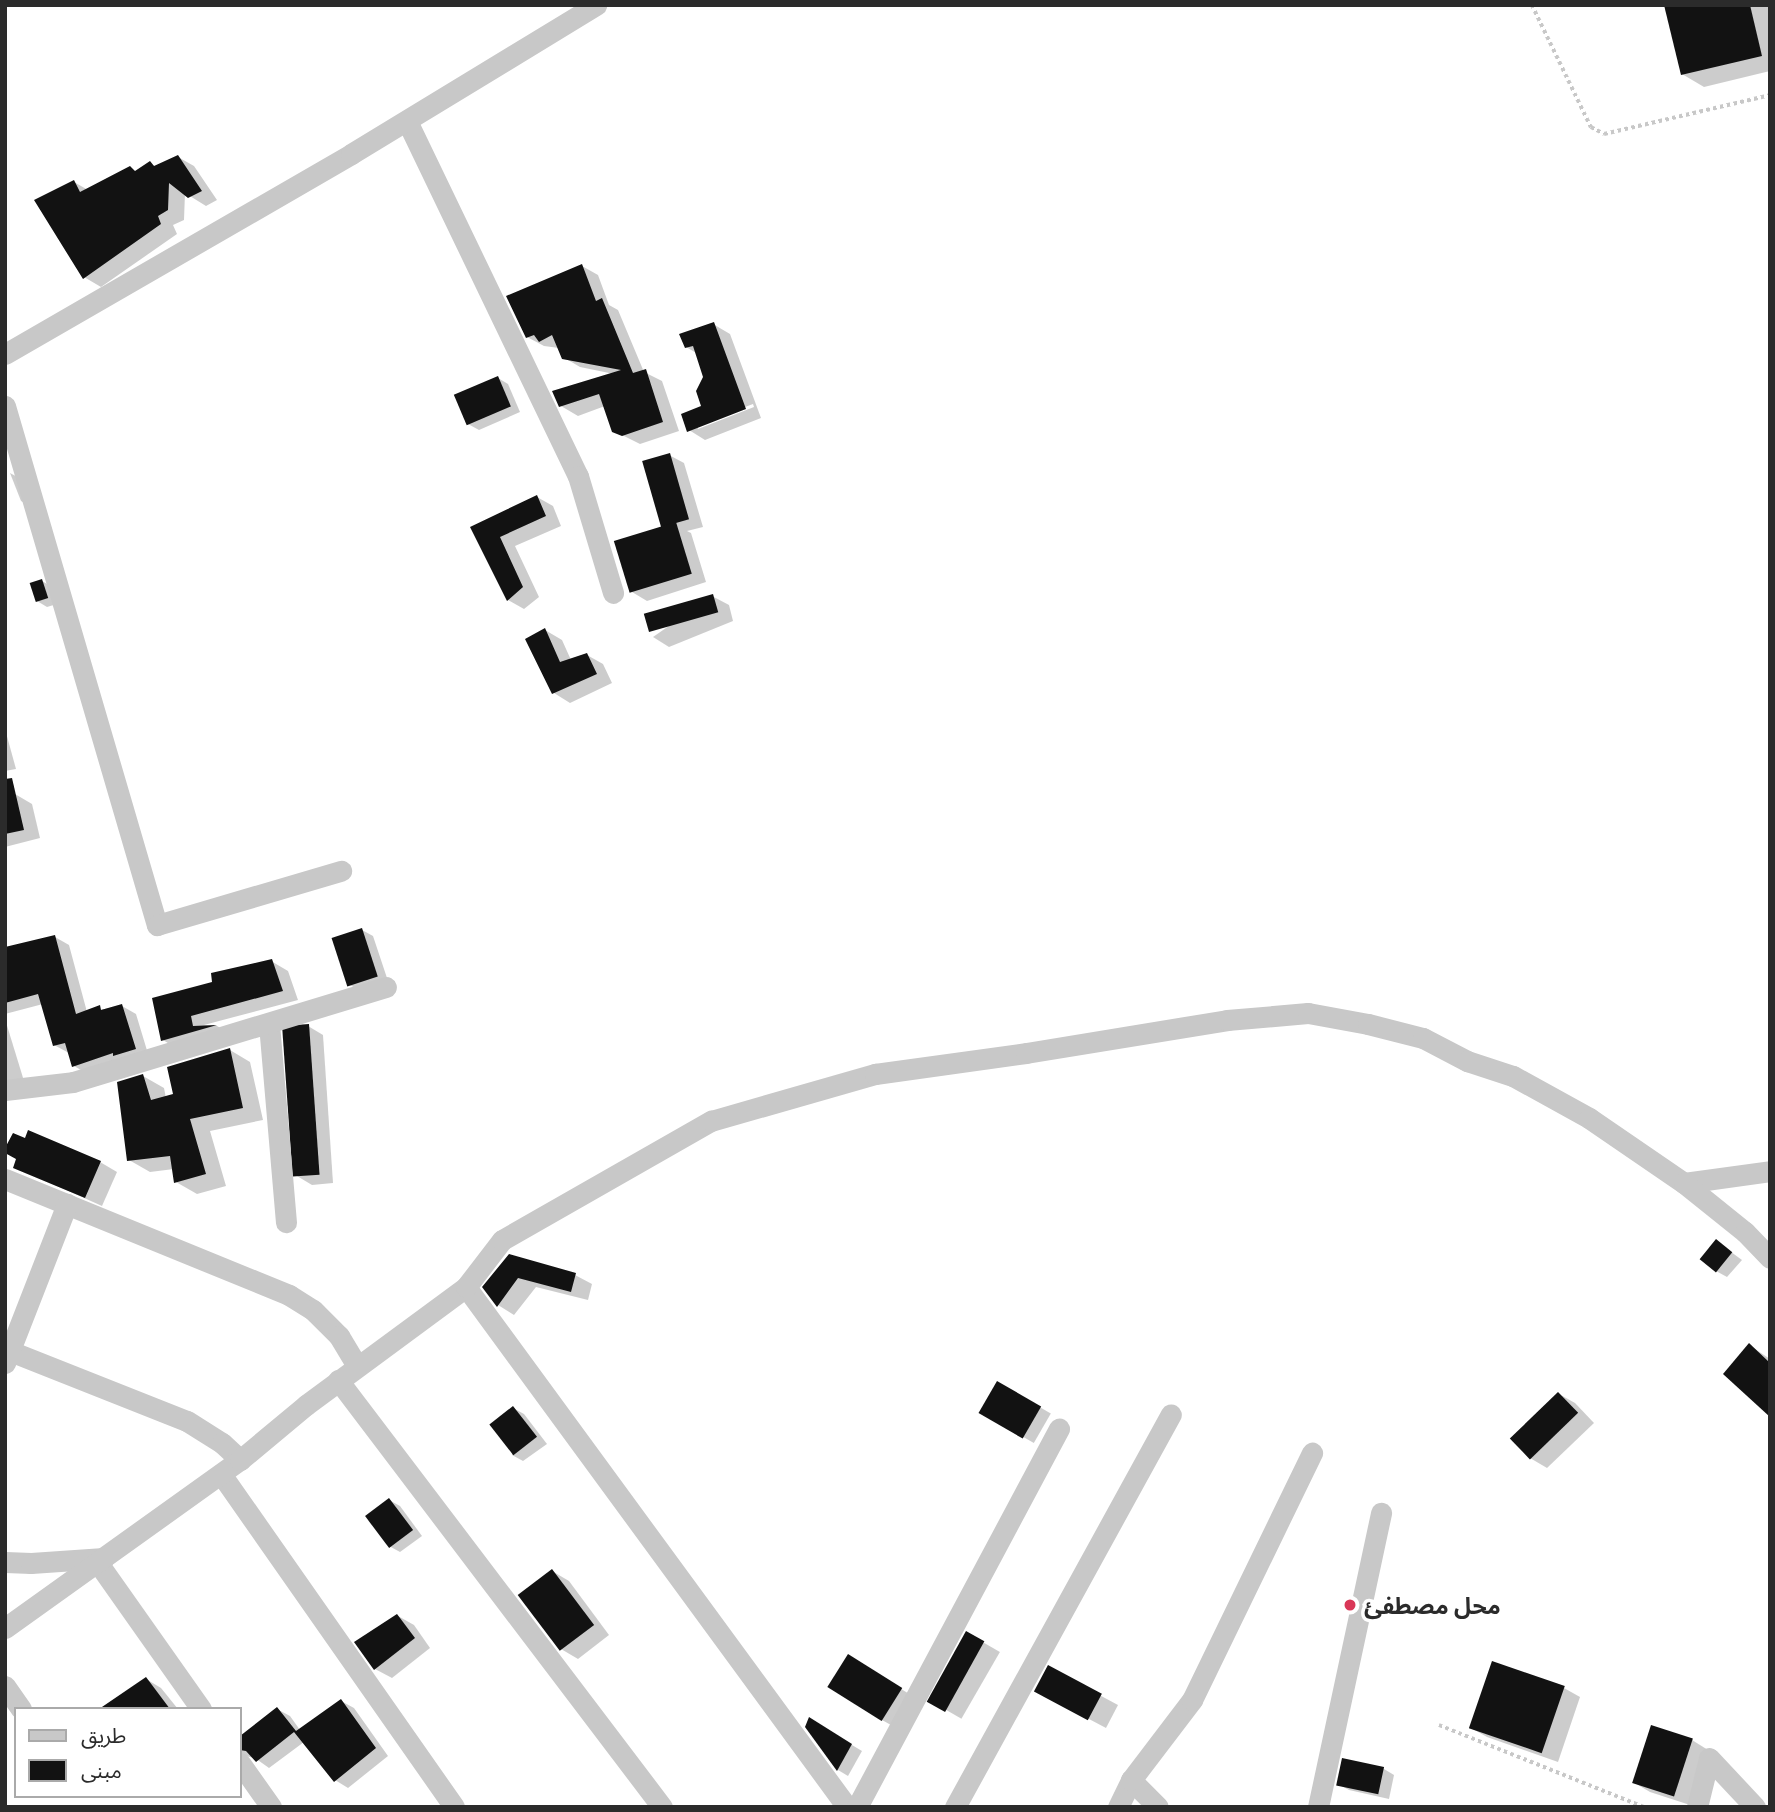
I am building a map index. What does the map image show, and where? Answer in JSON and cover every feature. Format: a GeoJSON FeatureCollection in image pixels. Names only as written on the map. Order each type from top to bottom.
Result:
{"type":"FeatureCollection","features":[{"type":"Feature","properties":{"kind":"street"},"geometry":{"type":"LineString","coordinates":[[5,355],[407,121],[596,5]]}},
{"type":"Feature","properties":{"kind":"street"},"geometry":{"type":"LineString","coordinates":[[407,121],[578,476],[613,593]]}},
{"type":"Feature","properties":{"kind":"street"},"geometry":{"type":"LineString","coordinates":[[5,406],[157,925],[341,871]]}},
{"type":"Feature","properties":{"kind":"street"},"geometry":{"type":"LineString","coordinates":[[5,1090],[73,1082],[386,987]]}},
{"type":"Feature","properties":{"kind":"street"},"geometry":{"type":"LineString","coordinates":[[5,1629],[240,1460],[338,1380],[466,1287],[502,1240],[711,1121],[875,1074],[1026,1054],[1227,1020],[1308,1013],[1423,1038],[1467,1060],[1513,1076],[1556,1100],[1684,1183],[1745,1232],[1770,1258]]}},
{"type":"Feature","properties":{"kind":"street"},"geometry":{"type":"LineString","coordinates":[[270,1024],[286,1222]]}},
{"type":"Feature","properties":{"kind":"street"},"geometry":{"type":"LineString","coordinates":[[1684,1183],[1770,1171]]}},
{"type":"Feature","properties":{"kind":"street"},"geometry":{"type":"LineString","coordinates":[[5,1179],[289,1295],[313,1310],[339,1336],[357,1366]]}},
{"type":"Feature","properties":{"kind":"street"},"geometry":{"type":"LineString","coordinates":[[67,1204],[8,1357],[187,1421],[222,1443],[240,1460]]}},
{"type":"Feature","properties":{"kind":"street"},"geometry":{"type":"LineString","coordinates":[[466,1287],[847,1807]]}},
{"type":"Feature","properties":{"kind":"street"},"geometry":{"type":"LineString","coordinates":[[338,1380],[662,1807]]}},
{"type":"Feature","properties":{"kind":"street"},"geometry":{"type":"LineString","coordinates":[[954,1807],[1171,1415]]}},
{"type":"Feature","properties":{"kind":"street"},"geometry":{"type":"LineString","coordinates":[[857,1807],[1059,1429]]}},
{"type":"Feature","properties":{"kind":"street"},"geometry":{"type":"LineString","coordinates":[[1118,1807],[1131,1780],[1192,1700],[1312,1453]]}},
{"type":"Feature","properties":{"kind":"street"},"geometry":{"type":"LineString","coordinates":[[221,1474],[454,1807]]}},
{"type":"Feature","properties":{"kind":"street"},"geometry":{"type":"LineString","coordinates":[[1318,1807],[1381,1513]]}},
{"type":"Feature","properties":{"kind":"street"},"geometry":{"type":"LineString","coordinates":[[5,1562],[102,1560]]}},
{"type":"Feature","properties":{"kind":"street"},"geometry":{"type":"LineString","coordinates":[[102,1560],[200,1707]]}},
{"type":"Feature","properties":{"kind":"street"},"geometry":{"type":"LineString","coordinates":[[5,1686],[20,1707]]}},
{"type":"Feature","properties":{"kind":"street"},"geometry":{"type":"LineString","coordinates":[[1698,1807],[1709,1758],[1755,1807]]}},
{"type":"Feature","properties":{"kind":"street"},"geometry":{"type":"LineString","coordinates":[[242,1766],[271,1807]]}},
{"type":"Feature","properties":{"kind":"street"},"geometry":{"type":"LineString","coordinates":[[1131,1780],[1158,1807]]}},
{"type":"Feature","properties":{"kind":"path"},"geometry":{"type":"LineString","coordinates":[[1532,5],[1591,127],[1604,134],[1770,95]]}},
{"type":"Feature","properties":{"kind":"path"},"geometry":{"type":"LineString","coordinates":[[1439,1726],[1644,1807]]}},
{"type":"Feature","properties":{"kind":"building"},"geometry":{"type":"Polygon","coordinates":[[[1664,5],[1750,5],[1762,56],[1681,75],[1664,5]]]}},
{"type":"Feature","properties":{"kind":"building"},"geometry":{"type":"Polygon","coordinates":[[[178,155],[202,191],[188,198],[169,183],[168,210],[158,216],[161,224],[83,279],[34,200],[74,180],[80,192],[130,166],[135,171],[150,161],[154,166],[178,155]]]}},
{"type":"Feature","properties":{"kind":"building"},"geometry":{"type":"Polygon","coordinates":[[[582,264],[596,301],[602,298],[633,373],[646,369],[663,422],[622,436],[612,432],[599,394],[559,407],[552,391],[621,370],[562,359],[552,335],[539,342],[534,335],[526,338],[506,296],[582,264]]]}},
{"type":"Feature","properties":{"kind":"building"},"geometry":{"type":"Polygon","coordinates":[[[714,322],[746,409],[687,432],[681,414],[701,406],[696,391],[703,377],[693,346],[685,348],[679,334],[714,322]]]}},
{"type":"Feature","properties":{"kind":"building"},"geometry":{"type":"Polygon","coordinates":[[[498,376],[511,406],[467,425],[454,395],[498,376]]]}},
{"type":"Feature","properties":{"kind":"building"},"geometry":{"type":"Polygon","coordinates":[[[670,453],[689,519],[661,527],[642,461],[670,453]]]}},
{"type":"Feature","properties":{"kind":"building"},"geometry":{"type":"Polygon","coordinates":[[[537,495],[546,516],[500,537],[523,587],[507,601],[470,527],[537,495]]]}},
{"type":"Feature","properties":{"kind":"building"},"geometry":{"type":"Polygon","coordinates":[[[676,522],[692,574],[630,593],[614,541],[676,522]]]}},
{"type":"Feature","properties":{"kind":"building"},"geometry":{"type":"Polygon","coordinates":[[[42,579],[48,598],[36,602],[30,583],[42,579]]]}},
{"type":"Feature","properties":{"kind":"building"},"geometry":{"type":"Polygon","coordinates":[[[713,594],[718,612],[649,632],[644,614],[713,594]]]}},
{"type":"Feature","properties":{"kind":"building"},"geometry":{"type":"Polygon","coordinates":[[[545,628],[560,662],[587,653],[597,674],[552,694],[525,639],[545,628]]]}},
{"type":"Feature","properties":{"kind":"building"},"geometry":{"type":"Polygon","coordinates":[[[12,778],[24,830],[5,834],[5,779],[12,778]]]}},
{"type":"Feature","properties":{"kind":"building"},"geometry":{"type":"Polygon","coordinates":[[[362,928],[378,977],[347,986],[332,938],[362,928]]]}},
{"type":"Feature","properties":{"kind":"building"},"geometry":{"type":"Polygon","coordinates":[[[55,935],[76,1014],[100,1005],[101,1010],[122,1004],[136,1049],[113,1056],[113,1053],[72,1067],[65,1043],[53,1046],[38,994],[5,1003],[5,947],[55,935]]]}},
{"type":"Feature","properties":{"kind":"building"},"geometry":{"type":"Polygon","coordinates":[[[272,959],[283,991],[191,1016],[193,1026],[217,1025],[161,1041],[152,998],[212,982],[211,973],[272,959]]]}},
{"type":"Feature","properties":{"kind":"building"},"geometry":{"type":"Polygon","coordinates":[[[309,1024],[320,1175],[293,1177],[282,1026],[309,1024]]]}},
{"type":"Feature","properties":{"kind":"building"},"geometry":{"type":"Polygon","coordinates":[[[230,1048],[243,1108],[190,1119],[206,1174],[174,1183],[170,1156],[127,1161],[117,1082],[143,1074],[151,1100],[173,1094],[167,1067],[230,1048]]]}},
{"type":"Feature","properties":{"kind":"building"},"geometry":{"type":"Polygon","coordinates":[[[28,1130],[101,1161],[85,1198],[13,1168],[16,1159],[5,1153],[5,1148],[13,1133],[25,1138],[28,1130]]]}},
{"type":"Feature","properties":{"kind":"building"},"geometry":{"type":"Polygon","coordinates":[[[1716,1239],[1732,1252],[1716,1272],[1700,1259],[1716,1239]]]}},
{"type":"Feature","properties":{"kind":"building"},"geometry":{"type":"Polygon","coordinates":[[[509,1254],[576,1273],[571,1292],[518,1278],[497,1307],[482,1287],[509,1254]]]}},
{"type":"Feature","properties":{"kind":"building"},"geometry":{"type":"Polygon","coordinates":[[[1749,1343],[1770,1363],[1770,1417],[1723,1374],[1749,1343]]]}},
{"type":"Feature","properties":{"kind":"building"},"geometry":{"type":"Polygon","coordinates":[[[997,1381],[1041,1406],[1023,1439],[978,1413],[997,1381]]]}},
{"type":"Feature","properties":{"kind":"building"},"geometry":{"type":"Polygon","coordinates":[[[1558,1392],[1578,1413],[1530,1459],[1510,1439],[1558,1392]]]}},
{"type":"Feature","properties":{"kind":"building"},"geometry":{"type":"Polygon","coordinates":[[[513,1406],[537,1437],[513,1455],[489,1424],[513,1406]]]}},
{"type":"Feature","properties":{"kind":"building"},"geometry":{"type":"Polygon","coordinates":[[[389,1498],[413,1530],[389,1548],[365,1516],[389,1498]]]}},
{"type":"Feature","properties":{"kind":"building"},"geometry":{"type":"Polygon","coordinates":[[[552,1569],[594,1625],[560,1651],[518,1595],[552,1569]]]}},
{"type":"Feature","properties":{"kind":"building"},"geometry":{"type":"Polygon","coordinates":[[[397,1614],[415,1638],[374,1670],[354,1642],[397,1614]]]}},
{"type":"Feature","properties":{"kind":"building"},"geometry":{"type":"Polygon","coordinates":[[[966,1631],[984,1641],[945,1712],[927,1702],[966,1631]]]}},
{"type":"Feature","properties":{"kind":"building"},"geometry":{"type":"Polygon","coordinates":[[[848,1654],[902,1688],[882,1721],[827,1687],[848,1654]]]}},
{"type":"Feature","properties":{"kind":"building"},"geometry":{"type":"Polygon","coordinates":[[[1492,1661],[1565,1686],[1542,1753],[1469,1728],[1492,1661]]]}},
{"type":"Feature","properties":{"kind":"building"},"geometry":{"type":"Polygon","coordinates":[[[1048,1665],[1102,1694],[1088,1720],[1034,1691],[1048,1665]]]}},
{"type":"Feature","properties":{"kind":"building"},"geometry":{"type":"Polygon","coordinates":[[[146,1677],[168,1707],[102,1707],[146,1677]]]}},
{"type":"Feature","properties":{"kind":"building"},"geometry":{"type":"Polygon","coordinates":[[[341,1699],[376,1748],[334,1782],[294,1732],[256,1762],[242,1750],[242,1734],[277,1707],[296,1731],[341,1699]]]}},
{"type":"Feature","properties":{"kind":"building"},"geometry":{"type":"Polygon","coordinates":[[[809,1717],[852,1744],[837,1771],[805,1727],[809,1717]]]}},
{"type":"Feature","properties":{"kind":"building"},"geometry":{"type":"Polygon","coordinates":[[[1651,1725],[1693,1739],[1674,1797],[1632,1783],[1651,1725]]]}},
{"type":"Feature","properties":{"kind":"building"},"geometry":{"type":"Polygon","coordinates":[[[1342,1758],[1384,1767],[1378,1794],[1336,1785],[1342,1758]]]}},
{"type":"Feature","properties":{"kind":"place","name":"محل مصطفئ"},"geometry":{"type":"Point","coordinates":[1350,1605]}}]}
